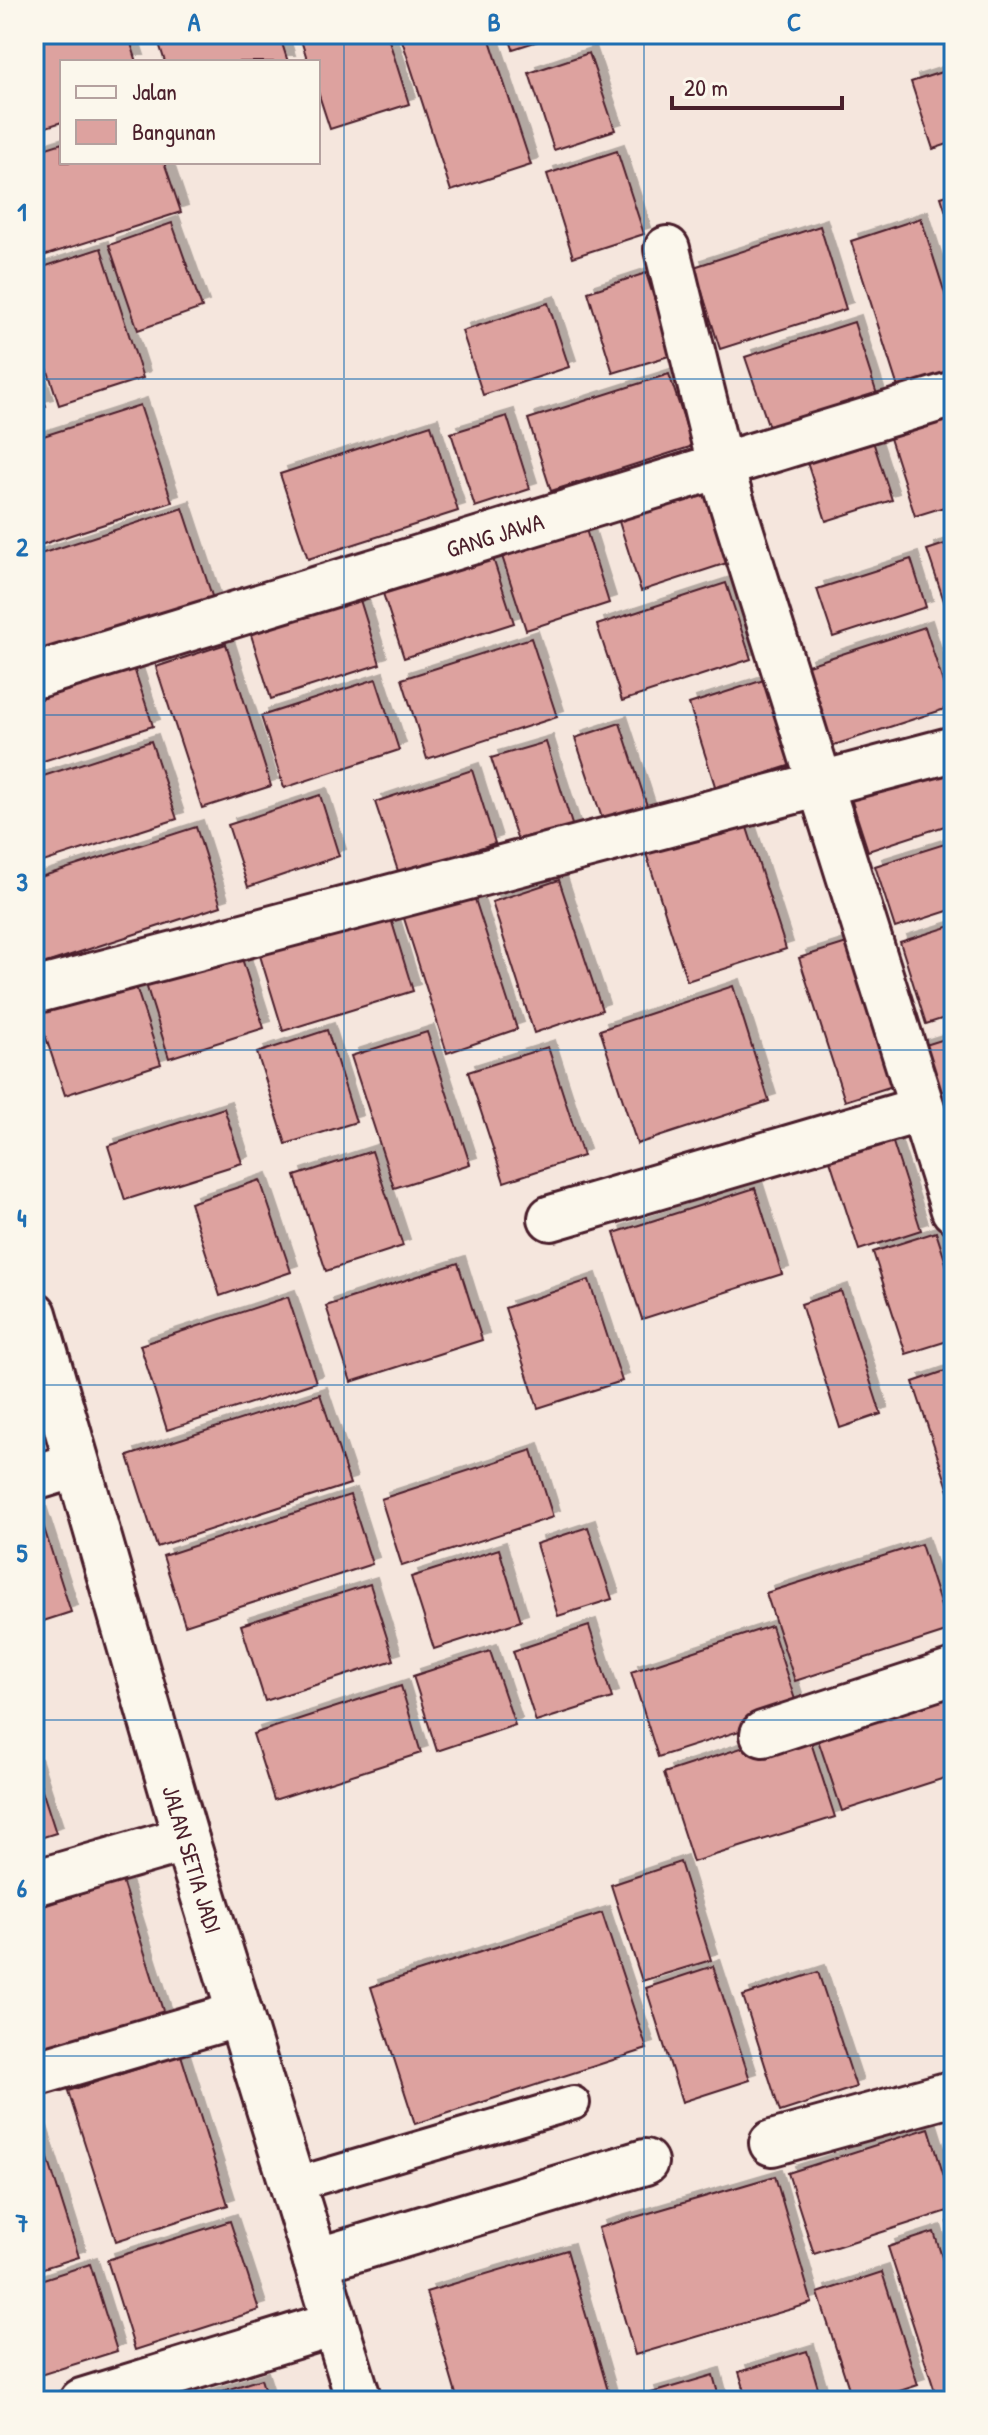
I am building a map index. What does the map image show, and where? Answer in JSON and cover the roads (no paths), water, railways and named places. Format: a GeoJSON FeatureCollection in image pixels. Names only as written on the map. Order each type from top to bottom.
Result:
{"type":"FeatureCollection","features":[{"type":"Feature","properties":{"kind":"street"},"geometry":{"type":"LineString","coordinates":[[667,249],[720,465],[954,1210]]}},
{"type":"Feature","properties":{"kind":"street","name":"GANG JAWA"},"geometry":{"type":"LineString","coordinates":[[34,676],[954,394]]}},
{"type":"Feature","properties":{"kind":"street"},"geometry":{"type":"LineString","coordinates":[[34,991],[954,749]]}},
{"type":"Feature","properties":{"kind":"street"},"geometry":{"type":"LineString","coordinates":[[551,1218],[922,1109]]}},
{"type":"Feature","properties":{"kind":"street","name":"JALAN SETIA JADI"},"geometry":{"type":"LineString","coordinates":[[34,1314],[186,1839],[359,2401]]}},
{"type":"Feature","properties":{"kind":"street"},"geometry":{"type":"LineString","coordinates":[[34,1478],[76,1465]]}},
{"type":"Feature","properties":{"kind":"street"},"geometry":{"type":"LineString","coordinates":[[763,1734],[954,1672]]}},
{"type":"Feature","properties":{"kind":"street"},"geometry":{"type":"LineString","coordinates":[[34,1883],[186,1839]]}},
{"type":"Feature","properties":{"kind":"street"},"geometry":{"type":"LineString","coordinates":[[34,2074],[240,2014]]}},
{"type":"Feature","properties":{"kind":"street"},"geometry":{"type":"LineString","coordinates":[[772,2143],[954,2093]]}},
{"type":"Feature","properties":{"kind":"street"},"geometry":{"type":"LineString","coordinates":[[316,2261],[645,2162]]}},
{"type":"Feature","properties":{"kind":"street"},"geometry":{"type":"LineString","coordinates":[[82,2401],[334,2324]]}},
{"type":"Feature","properties":{"kind":"lane"},"geometry":{"type":"LineString","coordinates":[[293,2185],[573,2103]]}}]}
